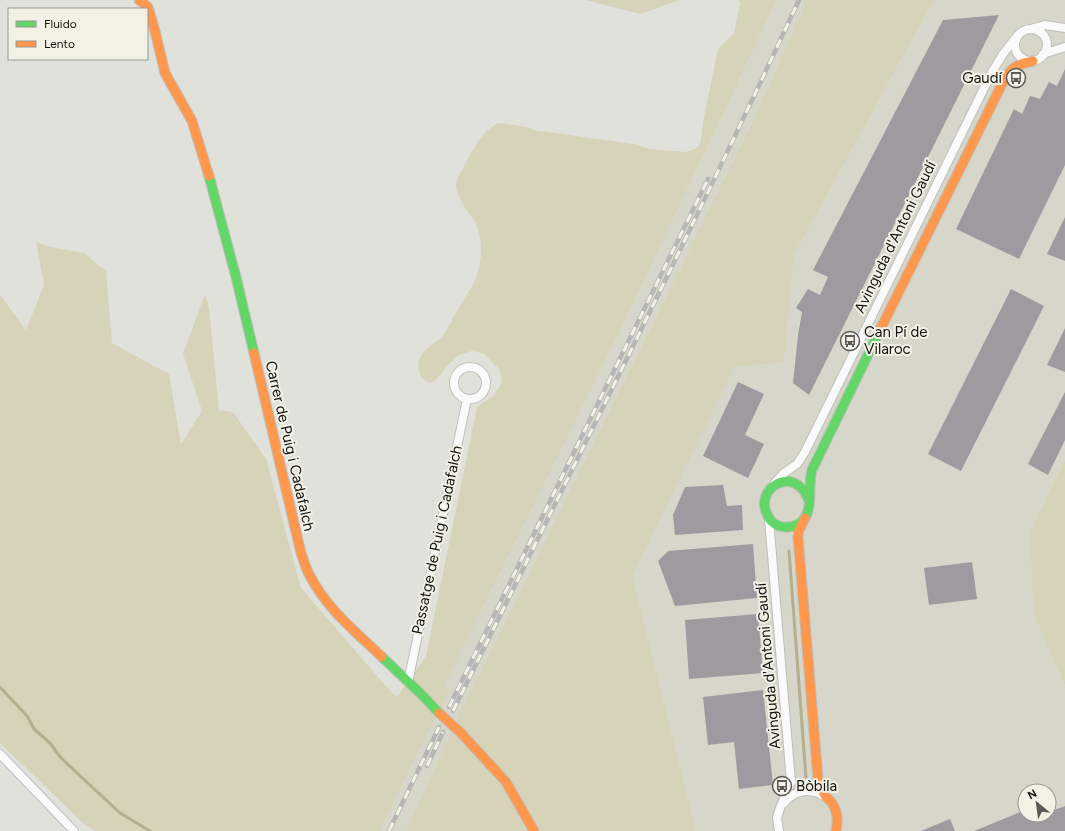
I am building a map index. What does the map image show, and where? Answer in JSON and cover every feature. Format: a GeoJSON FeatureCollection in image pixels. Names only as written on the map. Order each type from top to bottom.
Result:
{"type":"FeatureCollection","features":[{"type":"Feature","properties":{"kind":"street","name":"Carrer de Puig i Cadafalch"},"geometry":{"type":"LineString","coordinates":[[139,0],[148,7],[165,73],[192,121],[203,155],[236,277],[301,553],[309,575],[320,594],[336,613],[461,734],[506,782],[534,831]]}},
{"type":"Feature","properties":{"kind":"street"},"geometry":{"type":"LineString","coordinates":[[1027,29],[1039,31],[1044,36],[1046,44],[1046,49],[1043,54],[1038,59],[1033,61],[1022,58],[1016,52],[1015,40],[1018,35],[1027,29],[1045,25],[1065,28]]}},
{"type":"Feature","properties":{"kind":"street","name":"Avinguda d'Antoni Gaudí"},"geometry":{"type":"LineString","coordinates":[[770,488],[784,473],[797,464],[805,452],[992,72],[1003,54],[1018,35]]}},
{"type":"Feature","properties":{"kind":"street"},"geometry":{"type":"LineString","coordinates":[[1043,54],[1065,47]]}},
{"type":"Feature","properties":{"kind":"street","name":"Avinguda d'Antoni Gaudí"},"geometry":{"type":"LineString","coordinates":[[809,501],[810,476],[817,458],[1005,78],[1018,64],[1033,61]]}},
{"type":"Feature","properties":{"kind":"street"},"geometry":{"type":"LineString","coordinates":[[469,366],[478,368],[486,378],[487,384],[480,396],[467,399],[461,397],[456,391],[454,381],[455,375],[461,369],[469,366]]}},
{"type":"Feature","properties":{"kind":"street","name":"Passatge de Puig i Cadafalch"},"geometry":{"type":"LineString","coordinates":[[408,682],[467,399]]}},
{"type":"Feature","properties":{"kind":"street"},"geometry":{"type":"LineString","coordinates":[[805,516],[800,522],[787,527],[773,523],[765,512],[764,502],[766,494],[770,488],[781,482],[795,483],[805,492],[809,501],[808,509],[798,537],[818,779],[820,786],[826,797],[833,804],[837,814],[838,822],[836,831]]}},
{"type":"Feature","properties":{"kind":"street","name":"Avinguda d'Antoni Gaudí"},"geometry":{"type":"LineString","coordinates":[[769,519],[791,782],[777,818],[779,831]]}},
{"type":"Feature","properties":{"kind":"street"},"geometry":{"type":"LineString","coordinates":[[0,754],[74,831]]}},
{"type":"Feature","properties":{"kind":"street"},"geometry":{"type":"LineString","coordinates":[[780,808],[793,794],[804,791],[814,792],[826,797]]}},
{"type":"Feature","properties":{"kind":"shaded area"},"geometry":{"type":"Polygon","coordinates":[[[586,0],[680,0],[640,14],[586,0]]]}},
{"type":"Feature","properties":{"kind":"shaded area"},"geometry":{"type":"Polygon","coordinates":[[[738,0],[777,0],[619,333],[444,686],[451,690],[431,726],[380,831],[95,831],[83,823],[0,743],[0,295],[26,330],[44,285],[36,242],[50,247],[84,253],[106,271],[112,343],[169,374],[181,444],[202,411],[183,354],[205,294],[209,307],[219,410],[233,412],[266,459],[301,588],[397,697],[426,656],[477,407],[494,395],[502,382],[500,370],[484,354],[472,351],[456,357],[436,380],[431,383],[424,380],[418,368],[419,360],[424,352],[446,331],[469,292],[479,268],[481,253],[480,238],[476,224],[461,202],[456,189],[459,174],[481,138],[488,130],[498,123],[528,127],[533,130],[634,144],[649,149],[686,152],[695,149],[699,146],[701,141],[703,122],[719,48],[734,33],[740,3],[738,0]]]}},
{"type":"Feature","properties":{"kind":"shaded area"},"geometry":{"type":"Polygon","coordinates":[[[777,0],[807,0],[753,121],[459,715],[406,831],[380,831],[431,726],[451,690],[444,686],[619,333],[777,0]]]}},
{"type":"Feature","properties":{"kind":"shaded area"},"geometry":{"type":"Polygon","coordinates":[[[807,0],[934,0],[794,255],[784,363],[735,366],[632,576],[696,831],[406,831],[459,715],[753,121],[807,0]]]}},
{"type":"Feature","properties":{"kind":"shaded area"},"geometry":{"type":"Polygon","coordinates":[[[934,0],[1065,0],[1065,459],[1030,532],[1033,612],[1065,686],[1065,831],[696,831],[631,576],[735,366],[784,363],[794,255],[934,0]]]}},
{"type":"Feature","properties":{"kind":"shaded area"},"geometry":{"type":"Polygon","coordinates":[[[1065,459],[1065,686],[1033,612],[1030,532],[1065,459]]]}},
{"type":"Feature","properties":{"kind":"building"},"geometry":{"type":"Polygon","coordinates":[[[999,15],[809,395],[793,383],[802,312],[796,308],[808,289],[820,295],[828,277],[813,270],[943,20],[999,15]]]}},
{"type":"Feature","properties":{"kind":"building"},"geometry":{"type":"Polygon","coordinates":[[[1065,69],[1065,165],[1019,259],[956,229],[1014,109],[1022,114],[1030,96],[1040,99],[1049,82],[1057,86],[1065,69]]]}},
{"type":"Feature","properties":{"kind":"building"},"geometry":{"type":"Polygon","coordinates":[[[1065,217],[1065,261],[1047,254],[1065,217]]]}},
{"type":"Feature","properties":{"kind":"building"},"geometry":{"type":"Polygon","coordinates":[[[1011,289],[1044,306],[961,471],[928,454],[1011,289]]]}},
{"type":"Feature","properties":{"kind":"building"},"geometry":{"type":"Polygon","coordinates":[[[1065,328],[1065,372],[1047,365],[1065,328]]]}},
{"type":"Feature","properties":{"kind":"building"},"geometry":{"type":"Polygon","coordinates":[[[738,382],[764,394],[745,435],[764,444],[748,478],[703,456],[738,382]]]}},
{"type":"Feature","properties":{"kind":"building"},"geometry":{"type":"Polygon","coordinates":[[[1065,392],[1065,440],[1048,475],[1028,464],[1065,392]]]}},
{"type":"Feature","properties":{"kind":"building"},"geometry":{"type":"Polygon","coordinates":[[[723,485],[727,506],[742,505],[743,530],[675,535],[673,515],[685,487],[723,485]]]}},
{"type":"Feature","properties":{"kind":"building"},"geometry":{"type":"Polygon","coordinates":[[[753,544],[757,598],[675,606],[658,561],[668,551],[753,544]]]}},
{"type":"Feature","properties":{"kind":"building"},"geometry":{"type":"Polygon","coordinates":[[[972,562],[977,599],[929,605],[924,568],[972,562]]]}},
{"type":"Feature","properties":{"kind":"building"},"geometry":{"type":"Polygon","coordinates":[[[758,614],[763,673],[689,679],[685,620],[758,614]]]}},
{"type":"Feature","properties":{"kind":"building"},"geometry":{"type":"Polygon","coordinates":[[[763,690],[773,785],[739,789],[734,742],[708,745],[703,697],[763,690]]]}},
{"type":"Feature","properties":{"kind":"building"},"geometry":{"type":"Polygon","coordinates":[[[1065,806],[1065,831],[974,831],[1017,813],[1017,823],[1057,823],[1057,809],[1065,806]]]}},
{"type":"Feature","properties":{"kind":"building"},"geometry":{"type":"Polygon","coordinates":[[[950,819],[955,831],[921,831],[950,819]]]}},
{"type":"Feature","properties":{"kind":"waterway"},"geometry":{"type":"LineString","coordinates":[[789,551],[806,778]]}},
{"type":"Feature","properties":{"kind":"waterway"},"geometry":{"type":"LineString","coordinates":[[0,687],[27,716],[34,729],[50,743],[61,758],[120,813],[150,831]]}},
{"type":"Feature","properties":{"kind":"railway"},"geometry":{"type":"LineString","coordinates":[[453,711],[671,268],[799,0]]}},
{"type":"Feature","properties":{"kind":"railway"},"geometry":{"type":"LineString","coordinates":[[449,707],[708,179]]}},
{"type":"Feature","properties":{"kind":"railway"},"geometry":{"type":"LineString","coordinates":[[389,831],[439,727]]}},
{"type":"Feature","properties":{"kind":"railway"},"geometry":{"type":"LineString","coordinates":[[427,766],[443,732]]}},
{"type":"Feature","properties":{"kind":"traffic: fast"},"geometry":{"type":"LineString","coordinates":[[209,176],[236,277],[254,353]]}},
{"type":"Feature","properties":{"kind":"traffic: fast"},"geometry":{"type":"LineString","coordinates":[[809,501],[803,489],[794,483],[786,481],[777,484],[770,489],[766,497],[765,506],[770,519],[779,526],[793,526],[800,523],[805,518],[809,506],[812,470],[880,330]]}},
{"type":"Feature","properties":{"kind":"traffic: fast"},"geometry":{"type":"LineString","coordinates":[[382,657],[439,713]]}},
{"type":"Feature","properties":{"kind":"traffic: slow"},"geometry":{"type":"LineString","coordinates":[[139,0],[148,7],[165,73],[192,121],[209,176]]}},
{"type":"Feature","properties":{"kind":"traffic: slow"},"geometry":{"type":"LineString","coordinates":[[880,330],[1005,78],[1017,66],[1033,61]]}},
{"type":"Feature","properties":{"kind":"traffic: slow"},"geometry":{"type":"LineString","coordinates":[[254,353],[301,553],[307,571],[333,610],[382,657]]}},
{"type":"Feature","properties":{"kind":"traffic: slow"},"geometry":{"type":"LineString","coordinates":[[805,518],[799,530],[798,537],[818,779],[821,788],[826,797],[832,802],[835,810],[837,821],[836,831]]}},
{"type":"Feature","properties":{"kind":"traffic: slow"},"geometry":{"type":"LineString","coordinates":[[439,713],[461,733]]}},
{"type":"Feature","properties":{"kind":"traffic: slow"},"geometry":{"type":"LineString","coordinates":[[461,733],[506,782],[534,831]]}},
{"type":"Feature","properties":{"kind":"place","name":"Gaudí"},"geometry":{"type":"Point","coordinates":[1016,78]}},
{"type":"Feature","properties":{"kind":"place","name":"Can Pí de Vilaroc"},"geometry":{"type":"Point","coordinates":[850,341]}},
{"type":"Feature","properties":{"kind":"place","name":"Bòbila"},"geometry":{"type":"Point","coordinates":[782,786]}}]}
